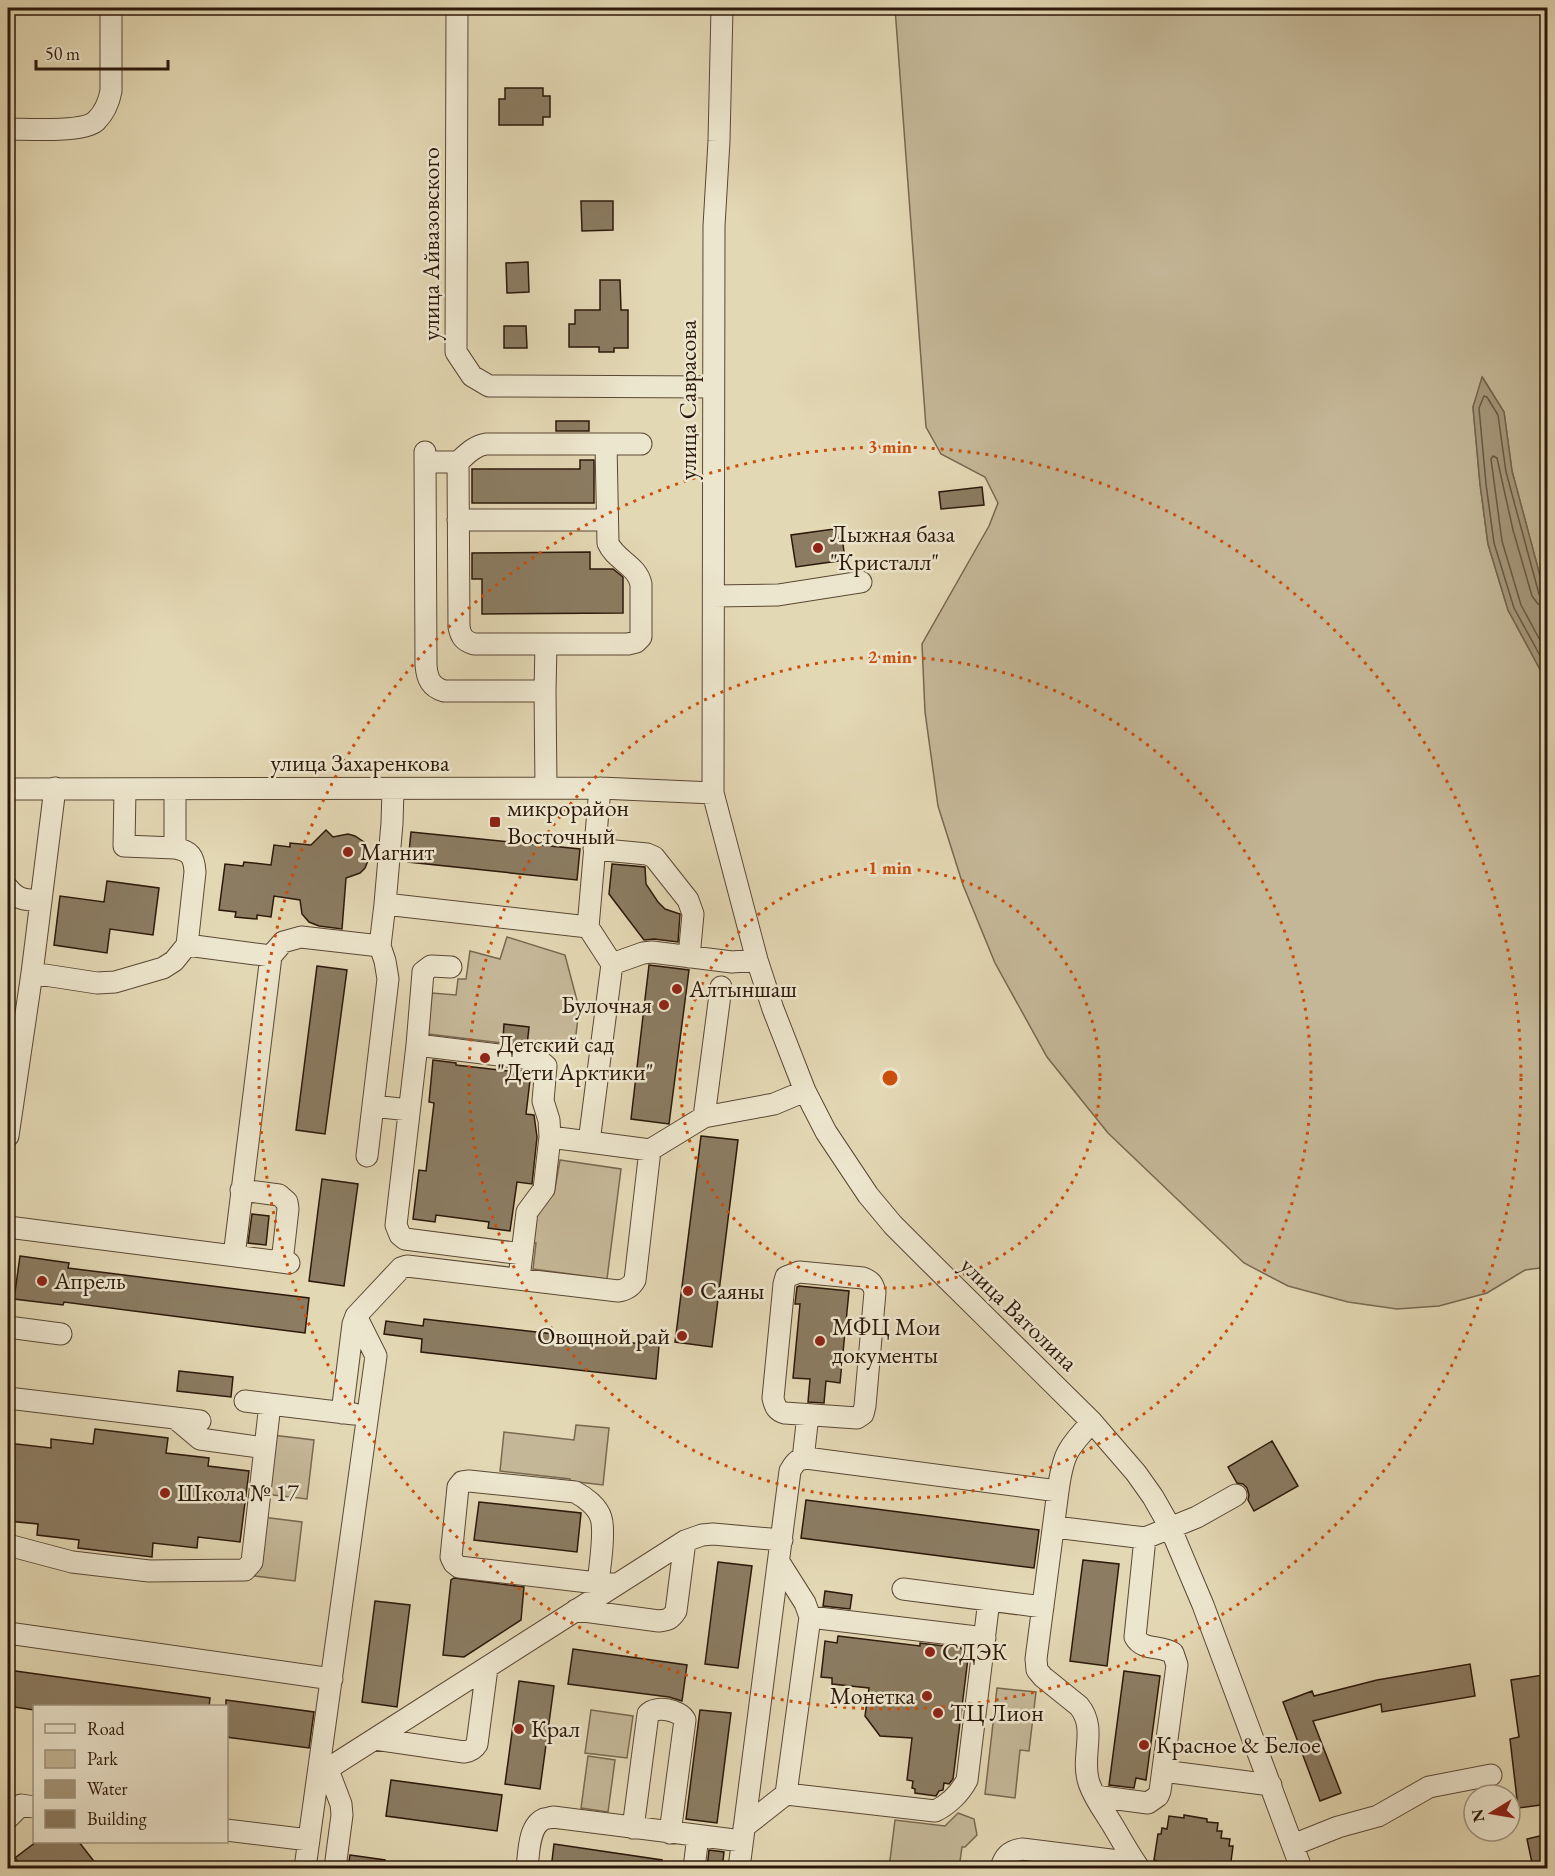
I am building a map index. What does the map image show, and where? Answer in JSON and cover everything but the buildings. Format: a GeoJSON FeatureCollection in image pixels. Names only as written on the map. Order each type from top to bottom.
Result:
{"type":"FeatureCollection","features":[{"type":"Feature","properties":{"kind":"street"},"geometry":{"type":"LineString","coordinates":[[8,129],[77,128],[95,122],[108,103],[111,91],[111,8]]}},
{"type":"Feature","properties":{"kind":"street","name":"улица Айвазовского"},"geometry":{"type":"LineString","coordinates":[[457,8],[456,352],[472,376],[489,386],[713,387]]}},
{"type":"Feature","properties":{"kind":"street","name":"улица Саврасова"},"geometry":{"type":"LineString","coordinates":[[712,793],[714,226],[719,141],[722,8]]}},
{"type":"Feature","properties":{"kind":"street"},"geometry":{"type":"LineString","coordinates":[[458,462],[459,627],[461,636],[474,644],[628,644],[636,642],[641,637],[641,584],[639,576],[611,550],[608,543],[606,444]]}},
{"type":"Feature","properties":{"kind":"street"},"geometry":{"type":"LineString","coordinates":[[545,691],[444,691],[436,688],[430,682],[426,665],[425,457],[458,462],[479,445],[641,444]]}},
{"type":"Feature","properties":{"kind":"street"},"geometry":{"type":"LineString","coordinates":[[458,520],[607,520]]}},
{"type":"Feature","properties":{"kind":"street"},"geometry":{"type":"LineString","coordinates":[[714,597],[778,595],[861,582]]}},
{"type":"Feature","properties":{"kind":"street"},"geometry":{"type":"LineString","coordinates":[[546,644],[546,788]]}},
{"type":"Feature","properties":{"kind":"street"},"geometry":{"type":"LineString","coordinates":[[8,1136],[32,973],[54,788]]}},
{"type":"Feature","properties":{"kind":"street"},"geometry":{"type":"LineString","coordinates":[[589,1142],[612,964],[588,927],[600,788]]}},
{"type":"Feature","properties":{"kind":"street","name":"улица Захаренкова"},"geometry":{"type":"LineString","coordinates":[[8,789],[600,788],[712,793]]}},
{"type":"Feature","properties":{"kind":"street"},"geometry":{"type":"LineString","coordinates":[[32,973],[97,983],[115,982],[164,968],[174,961],[187,945],[195,872],[194,862],[185,850],[124,846],[125,789]]}},
{"type":"Feature","properties":{"kind":"street"},"geometry":{"type":"LineString","coordinates":[[175,848],[176,789]]}},
{"type":"Feature","properties":{"kind":"street"},"geometry":{"type":"LineString","coordinates":[[367,1156],[388,979],[381,946],[393,789]]}},
{"type":"Feature","properties":{"kind":"street","name":"улица Ватолина"},"geometry":{"type":"LineString","coordinates":[[712,793],[757,960],[784,1040],[806,1091],[832,1141],[868,1195],[893,1225],[1092,1422],[1136,1473],[1170,1527],[1203,1605],[1301,1869]]}},
{"type":"Feature","properties":{"kind":"street"},"geometry":{"type":"LineString","coordinates":[[594,849],[647,854],[658,861],[691,907],[693,914],[689,957]]}},
{"type":"Feature","properties":{"kind":"street"},"geometry":{"type":"LineString","coordinates":[[8,888],[16,897],[41,901]]}},
{"type":"Feature","properties":{"kind":"street"},"geometry":{"type":"LineString","coordinates":[[385,903],[588,927]]}},
{"type":"Feature","properties":{"kind":"street"},"geometry":{"type":"LineString","coordinates":[[234,1256],[271,956],[283,942],[301,937],[381,946]]}},
{"type":"Feature","properties":{"kind":"street"},"geometry":{"type":"LineString","coordinates":[[187,945],[271,956]]}},
{"type":"Feature","properties":{"kind":"street"},"geometry":{"type":"LineString","coordinates":[[612,964],[652,952],[732,962],[757,960]]}},
{"type":"Feature","properties":{"kind":"street"},"geometry":{"type":"LineString","coordinates":[[451,967],[431,966],[423,972],[396,1225],[400,1235],[405,1239],[522,1254]]}},
{"type":"Feature","properties":{"kind":"street"},"geometry":{"type":"LineString","coordinates":[[704,1117],[721,987]]}},
{"type":"Feature","properties":{"kind":"street"},"geometry":{"type":"LineString","coordinates":[[417,1045],[539,1060],[543,1062],[547,1071],[543,1101],[549,1120],[550,1137],[544,1189],[527,1212],[518,1279]]}},
{"type":"Feature","properties":{"kind":"street"},"geometry":{"type":"LineString","coordinates":[[550,1137],[650,1150],[704,1117],[774,1104],[806,1091]]}},
{"type":"Feature","properties":{"kind":"street"},"geometry":{"type":"LineString","coordinates":[[373,1106],[409,1110]]}},
{"type":"Feature","properties":{"kind":"street"},"geometry":{"type":"LineString","coordinates":[[342,1413],[352,1324],[356,1316],[401,1268],[407,1266],[618,1291],[632,1286],[650,1150]]}},
{"type":"Feature","properties":{"kind":"street"},"geometry":{"type":"LineString","coordinates":[[8,1227],[286,1263],[287,1202],[279,1195],[242,1190]]}},
{"type":"Feature","properties":{"kind":"street"},"geometry":{"type":"LineString","coordinates":[[799,1272],[870,1280],[875,1292],[865,1406],[862,1414],[849,1419],[808,1415],[785,1413],[779,1411],[774,1405],[783,1284],[786,1277],[799,1272]]}},
{"type":"Feature","properties":{"kind":"street"},"geometry":{"type":"LineString","coordinates":[[305,1869],[323,1772],[332,1679],[376,1356],[356,1316]]}},
{"type":"Feature","properties":{"kind":"street"},"geometry":{"type":"LineString","coordinates":[[8,1327],[61,1334]]}},
{"type":"Feature","properties":{"kind":"street"},"geometry":{"type":"LineString","coordinates":[[8,1398],[200,1421]]}},
{"type":"Feature","properties":{"kind":"street"},"geometry":{"type":"LineString","coordinates":[[245,1401],[368,1416]]}},
{"type":"Feature","properties":{"kind":"street"},"geometry":{"type":"LineString","coordinates":[[8,1545],[72,1562],[149,1571],[245,1570],[252,1562],[270,1404]]}},
{"type":"Feature","properties":{"kind":"street"},"geometry":{"type":"LineString","coordinates":[[803,1459],[808,1415]]}},
{"type":"Feature","properties":{"kind":"street"},"geometry":{"type":"LineString","coordinates":[[175,1418],[200,1439],[265,1448]]}},
{"type":"Feature","properties":{"kind":"street"},"geometry":{"type":"LineString","coordinates":[[1092,1422],[1075,1440],[1062,1464],[1036,1659],[1037,1670],[1042,1677],[1084,1712],[1090,1729],[1086,1770],[1095,1796],[1137,1866]]}},
{"type":"Feature","properties":{"kind":"street"},"geometry":{"type":"LineString","coordinates":[[739,1869],[790,1471],[793,1465],[803,1459],[1058,1491]]}},
{"type":"Feature","properties":{"kind":"street"},"geometry":{"type":"LineString","coordinates":[[468,1481],[575,1492],[584,1497],[600,1514],[602,1520],[604,1588],[459,1567],[453,1563],[451,1557],[458,1487],[462,1482],[468,1481]]}},
{"type":"Feature","properties":{"kind":"street"},"geometry":{"type":"LineString","coordinates":[[1055,1527],[1145,1538],[1197,1516],[1236,1495]]}},
{"type":"Feature","properties":{"kind":"street"},"geometry":{"type":"LineString","coordinates":[[323,1772],[576,1610],[604,1588],[685,1541],[713,1534],[782,1540]]}},
{"type":"Feature","properties":{"kind":"street"},"geometry":{"type":"LineString","coordinates":[[1095,1796],[1148,1803],[1154,1800],[1160,1791],[1177,1665],[1173,1653],[1143,1646],[1135,1638],[1145,1538]]}},
{"type":"Feature","properties":{"kind":"street"},"geometry":{"type":"LineString","coordinates":[[576,1610],[659,1620],[672,1618],[676,1611],[685,1541]]}},
{"type":"Feature","properties":{"kind":"street"},"geometry":{"type":"LineString","coordinates":[[527,1869],[535,1826],[543,1819],[553,1818],[698,1836],[743,1834],[786,1794],[810,1617],[805,1603],[779,1562]]}},
{"type":"Feature","properties":{"kind":"street"},"geometry":{"type":"LineString","coordinates":[[903,1589],[1043,1607]]}},
{"type":"Feature","properties":{"kind":"street"},"geometry":{"type":"LineString","coordinates":[[786,1794],[935,1811],[943,1808],[962,1789],[967,1780],[989,1600]]}},
{"type":"Feature","properties":{"kind":"street"},"geometry":{"type":"LineString","coordinates":[[810,1617],[985,1638]]}},
{"type":"Feature","properties":{"kind":"street"},"geometry":{"type":"LineString","coordinates":[[8,1633],[332,1679]]}},
{"type":"Feature","properties":{"kind":"street"},"geometry":{"type":"LineString","coordinates":[[375,1739],[464,1752],[475,1749],[487,1668]]}},
{"type":"Feature","properties":{"kind":"street"},"geometry":{"type":"LineString","coordinates":[[633,1828],[648,1714],[652,1710],[678,1712],[686,1720],[670,1833]]}},
{"type":"Feature","properties":{"kind":"street"},"geometry":{"type":"LineString","coordinates":[[1163,1771],[1271,1785]]}},
{"type":"Feature","properties":{"kind":"street"},"geometry":{"type":"LineString","coordinates":[[323,1772],[341,1804],[342,1815],[334,1869]]}},
{"type":"Feature","properties":{"kind":"street"},"geometry":{"type":"LineString","coordinates":[[1293,1845],[1338,1827],[1378,1816],[1429,1787],[1491,1775]]}},
{"type":"Feature","properties":{"kind":"street"},"geometry":{"type":"LineString","coordinates":[[1113,1826],[1116,1799]]}},
{"type":"Feature","properties":{"kind":"street"},"geometry":{"type":"LineString","coordinates":[[8,1818],[21,1805],[33,1807]]}},
{"type":"Feature","properties":{"kind":"street"},"geometry":{"type":"LineString","coordinates":[[228,1830],[309,1840]]}},
{"type":"Feature","properties":{"kind":"street"},"geometry":{"type":"LineString","coordinates":[[694,1869],[698,1836]]}},
{"type":"Feature","properties":{"kind":"street"},"geometry":{"type":"LineString","coordinates":[[1000,1869],[1005,1857],[1012,1851],[1022,1849],[1137,1866]]}},
{"type":"Feature","properties":{"kind":"green space"},"geometry":{"type":"Polygon","coordinates":[[[895,8],[1547,8],[1547,602],[1512,471],[1504,412],[1483,378],[1473,407],[1488,544],[1508,610],[1542,673],[1547,678],[1547,1267],[1525,1270],[1487,1293],[1439,1306],[1397,1309],[1348,1302],[1288,1286],[1244,1263],[1108,1133],[1047,1057],[995,963],[963,885],[938,806],[925,712],[922,644],[989,526],[998,503],[985,477],[941,454],[926,427],[895,8]]]}},
{"type":"Feature","properties":{"kind":"green space"},"geometry":{"type":"Polygon","coordinates":[[[507,937],[565,955],[579,1008],[574,1052],[428,1034],[432,993],[456,995],[458,979],[466,979],[470,951],[500,959],[507,937]]]}},
{"type":"Feature","properties":{"kind":"green space"},"geometry":{"type":"Polygon","coordinates":[[[560,1160],[621,1169],[607,1279],[533,1269],[536,1243],[529,1242],[533,1215],[554,1194],[560,1160]]]}},
{"type":"Feature","properties":{"kind":"green space"},"geometry":{"type":"Polygon","coordinates":[[[576,1425],[609,1428],[603,1485],[500,1471],[504,1432],[574,1440],[576,1425]]]}},
{"type":"Feature","properties":{"kind":"green space"},"geometry":{"type":"Polygon","coordinates":[[[272,1435],[314,1440],[307,1499],[265,1494],[272,1435]]]}},
{"type":"Feature","properties":{"kind":"green space"},"geometry":{"type":"Polygon","coordinates":[[[262,1517],[302,1522],[295,1581],[255,1576],[262,1517]]]}},
{"type":"Feature","properties":{"kind":"green space"},"geometry":{"type":"Polygon","coordinates":[[[997,1688],[1036,1692],[1029,1751],[1020,1750],[1015,1798],[985,1794],[997,1688]]]}},
{"type":"Feature","properties":{"kind":"green space"},"geometry":{"type":"Polygon","coordinates":[[[591,1710],[633,1716],[627,1758],[585,1753],[591,1710]]]}},
{"type":"Feature","properties":{"kind":"green space"},"geometry":{"type":"Polygon","coordinates":[[[588,1756],[615,1760],[608,1812],[581,1808],[588,1756]]]}},
{"type":"Feature","properties":{"kind":"green space"},"geometry":{"type":"Polygon","coordinates":[[[958,1813],[974,1819],[977,1835],[965,1847],[962,1847],[959,1868],[889,1868],[895,1820],[945,1826],[958,1813]]]}},
{"type":"Feature","properties":{"kind":"water"},"geometry":{"type":"Polygon","coordinates":[[[1482,377],[1504,412],[1512,471],[1547,602],[1547,678],[1542,673],[1508,610],[1488,544],[1473,407],[1482,377]]]}},
{"type":"Feature","properties":{"kind":"place","name":"Лыжная база \"Кристалл\""},"geometry":{"type":"Point","coordinates":[818,548]}},
{"type":"Feature","properties":{"kind":"place","name":"микрорайон Восточный"},"geometry":{"type":"Point","coordinates":[495,822]}},
{"type":"Feature","properties":{"kind":"place","name":"Магнит"},"geometry":{"type":"Point","coordinates":[348,852]}},
{"type":"Feature","properties":{"kind":"place","name":"Алтыншаш"},"geometry":{"type":"Point","coordinates":[677,989]}},
{"type":"Feature","properties":{"kind":"place","name":"Булочная"},"geometry":{"type":"Point","coordinates":[664,1005]}},
{"type":"Feature","properties":{"kind":"place","name":"Детский сад \"Дети Арктики\""},"geometry":{"type":"Point","coordinates":[485,1058]}},
{"type":"Feature","properties":{"kind":"place","name":"Апрель"},"geometry":{"type":"Point","coordinates":[42,1281]}},
{"type":"Feature","properties":{"kind":"place","name":"Саяны"},"geometry":{"type":"Point","coordinates":[688,1291]}},
{"type":"Feature","properties":{"kind":"place","name":"Овощной рай"},"geometry":{"type":"Point","coordinates":[682,1336]}},
{"type":"Feature","properties":{"kind":"place","name":"МФЦ Мои документы"},"geometry":{"type":"Point","coordinates":[820,1341]}},
{"type":"Feature","properties":{"kind":"place","name":"Школа № 17"},"geometry":{"type":"Point","coordinates":[165,1493]}},
{"type":"Feature","properties":{"kind":"place","name":"СДЭК"},"geometry":{"type":"Point","coordinates":[930,1652]}},
{"type":"Feature","properties":{"kind":"place","name":"Монетка"},"geometry":{"type":"Point","coordinates":[927,1696]}},
{"type":"Feature","properties":{"kind":"place","name":"ТЦ Лион"},"geometry":{"type":"Point","coordinates":[938,1713]}},
{"type":"Feature","properties":{"kind":"place","name":"Крал"},"geometry":{"type":"Point","coordinates":[519,1729]}},
{"type":"Feature","properties":{"kind":"place","name":"Красное & Белое"},"geometry":{"type":"Point","coordinates":[1144,1745]}}]}
